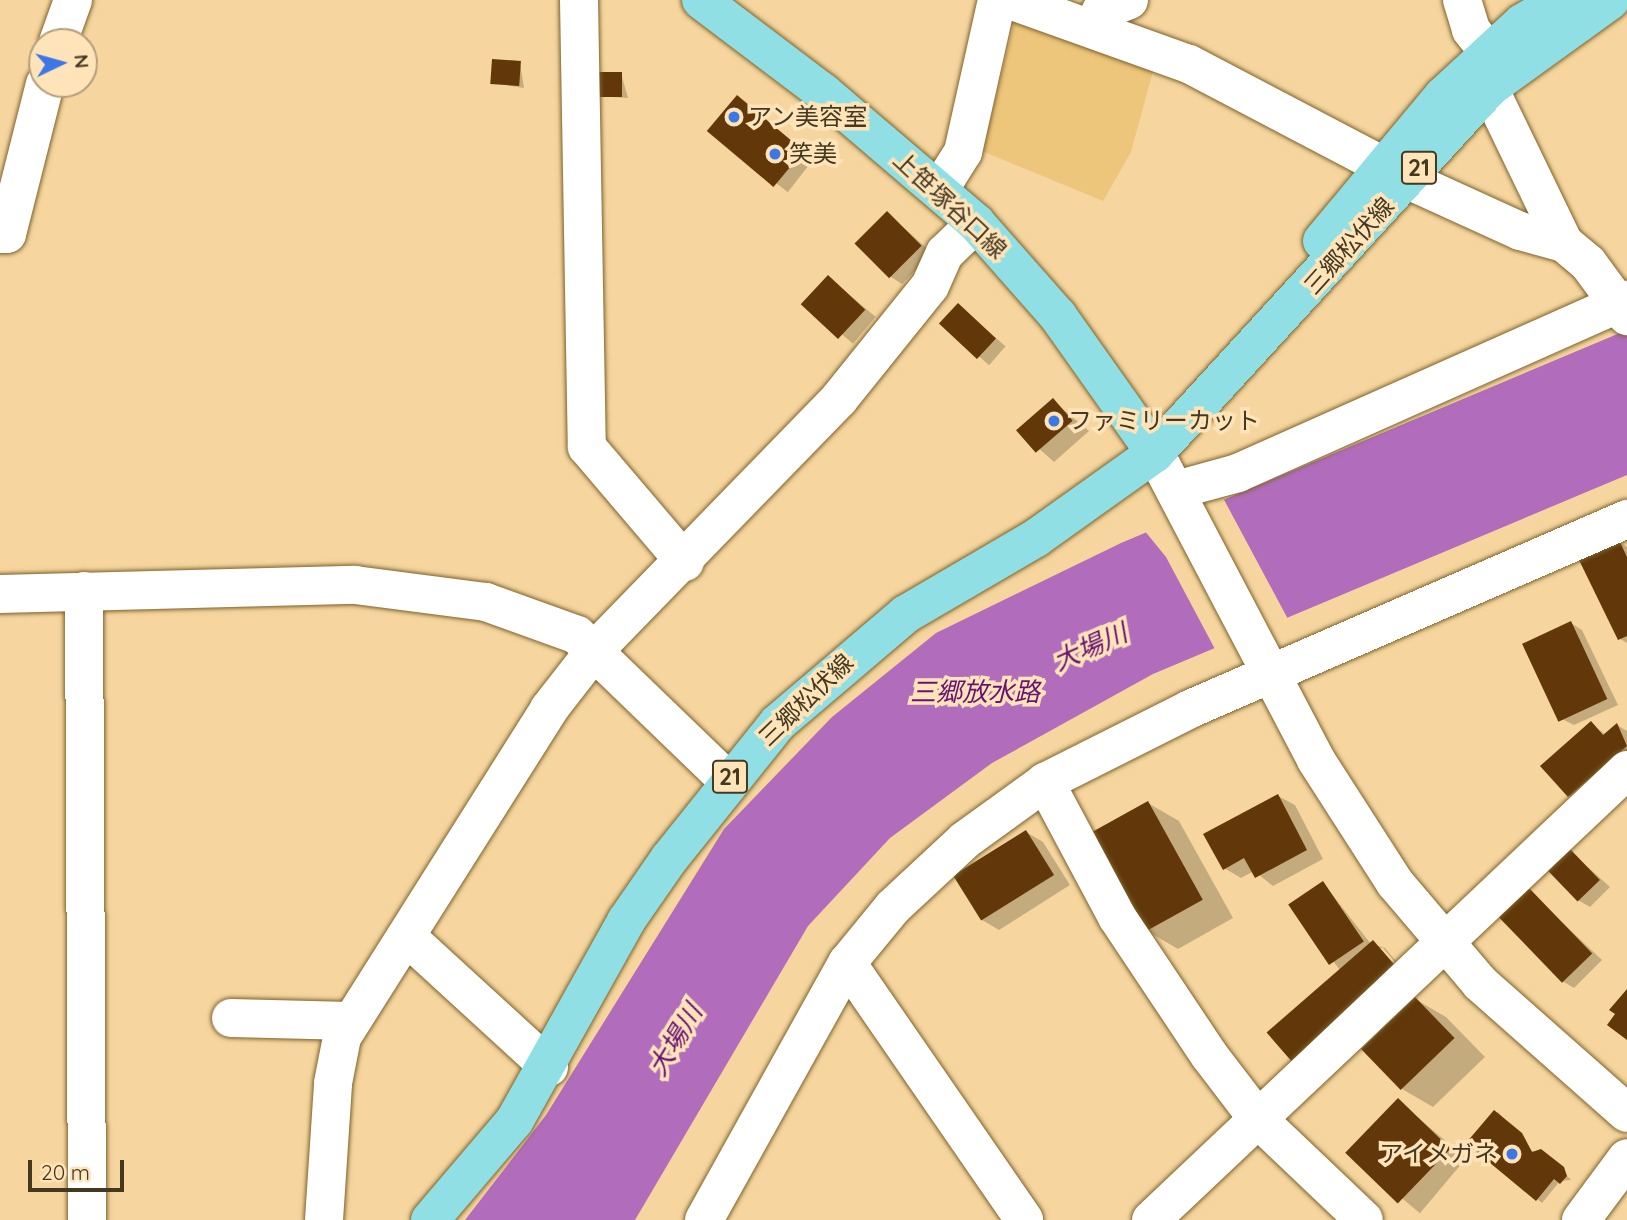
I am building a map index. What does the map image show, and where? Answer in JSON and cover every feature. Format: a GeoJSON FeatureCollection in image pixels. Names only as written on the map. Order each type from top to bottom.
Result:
{"type":"FeatureCollection","features":[{"type":"Feature","properties":{"kind":"main road","name":"三郷松伏線"},"geometry":{"type":"LineString","coordinates":[[430,1220],[515,1120],[549,1067],[626,920],[727,780],[861,647],[1097,498],[1155,453],[1245,357],[1299,271],[1396,173],[1489,70],[1562,0]]}},
{"type":"Feature","properties":{"kind":"main road","name":"三郷松伏線"},"geometry":{"type":"LineString","coordinates":[[1489,70],[1611,0]]}},
{"type":"Feature","properties":{"kind":"main road","name":"上笹塚谷口線"},"geometry":{"type":"LineString","coordinates":[[721,5],[976,223],[1058,316],[1155,453]]}},
{"type":"Feature","properties":{"kind":"street"},"geometry":{"type":"LineString","coordinates":[[63,28],[73,0]]}},
{"type":"Feature","properties":{"kind":"street"},"geometry":{"type":"LineString","coordinates":[[579,0],[587,447],[685,562]]}},
{"type":"Feature","properties":{"kind":"street"},"geometry":{"type":"LineString","coordinates":[[939,190],[961,159],[997,0]]}},
{"type":"Feature","properties":{"kind":"street"},"geometry":{"type":"LineString","coordinates":[[1010,0],[1093,26],[1189,64],[1396,173],[1520,232],[1564,243],[1588,263],[1624,307],[1180,498]]}},
{"type":"Feature","properties":{"kind":"street"},"geometry":{"type":"LineString","coordinates":[[1093,26],[1101,11],[1129,0]]}},
{"type":"Feature","properties":{"kind":"street"},"geometry":{"type":"LineString","coordinates":[[1462,0],[1471,30],[1564,243]]}},
{"type":"Feature","properties":{"kind":"street"},"geometry":{"type":"LineString","coordinates":[[0,234],[7,234],[41,98]]}},
{"type":"Feature","properties":{"kind":"street"},"geometry":{"type":"LineString","coordinates":[[324,1220],[332,1083],[351,1021],[549,709],[595,650],[685,562],[839,399],[930,286],[945,253],[976,223]]}},
{"type":"Feature","properties":{"kind":"street"},"geometry":{"type":"LineString","coordinates":[[1155,453],[1352,823],[1444,944],[1537,1037],[1627,1113]]}},
{"type":"Feature","properties":{"kind":"street"},"geometry":{"type":"LineString","coordinates":[[718,1212],[846,963],[893,907],[965,840],[1045,782],[1269,668],[1627,519]]}},
{"type":"Feature","properties":{"kind":"street"},"geometry":{"type":"LineString","coordinates":[[0,594],[355,585],[427,590],[552,622],[595,650],[727,780]]}},
{"type":"Feature","properties":{"kind":"street"},"geometry":{"type":"LineString","coordinates":[[84,591],[87,1220]]}},
{"type":"Feature","properties":{"kind":"street"},"geometry":{"type":"LineString","coordinates":[[1151,1220],[1627,770]]}},
{"type":"Feature","properties":{"kind":"street"},"geometry":{"type":"LineString","coordinates":[[1045,782],[1117,918],[1258,1119],[1364,1220]]}},
{"type":"Feature","properties":{"kind":"street"},"geometry":{"type":"LineString","coordinates":[[406,936],[549,1067]]}},
{"type":"Feature","properties":{"kind":"street"},"geometry":{"type":"LineString","coordinates":[[846,963],[1024,1220]]}},
{"type":"Feature","properties":{"kind":"street"},"geometry":{"type":"LineString","coordinates":[[231,1018],[351,1021]]}},
{"type":"Feature","properties":{"kind":"street"},"geometry":{"type":"LineString","coordinates":[[1591,1216],[1627,1158]]}},
{"type":"Feature","properties":{"kind":"shaded area"},"geometry":{"type":"Polygon","coordinates":[[[1015,21],[1153,71],[1131,152],[1103,201],[982,151],[1015,21]]]}},
{"type":"Feature","properties":{"kind":"water","name":"三郷放水路"},"geometry":{"type":"Polygon","coordinates":[[[1627,330],[1627,475],[1153,674],[992,763],[890,838],[808,926],[635,1220],[465,1220],[546,1115],[724,829],[832,717],[936,633],[1121,543],[1627,330]]]}},
{"type":"Feature","properties":{"kind":"pier"},"geometry":{"type":"Polygon","coordinates":[[[1222,496],[1289,621],[1216,651],[1166,557],[1144,530],[1222,496]]]}},
{"type":"Feature","properties":{"kind":"building"},"geometry":{"type":"Polygon","coordinates":[[[492,59],[521,61],[519,86],[490,84],[492,59]]]}},
{"type":"Feature","properties":{"kind":"building"},"geometry":{"type":"Polygon","coordinates":[[[593,72],[622,72],[622,97],[593,97],[593,72]]]}},
{"type":"Feature","properties":{"kind":"building"},"geometry":{"type":"Polygon","coordinates":[[[737,95],[804,151],[773,187],[707,131],[737,95]]]}},
{"type":"Feature","properties":{"kind":"building"},"geometry":{"type":"Polygon","coordinates":[[[887,211],[922,246],[889,278],[854,244],[887,211]]]}},
{"type":"Feature","properties":{"kind":"building"},"geometry":{"type":"Polygon","coordinates":[[[828,275],[865,310],[838,339],[801,304],[828,275]]]}},
{"type":"Feature","properties":{"kind":"building"},"geometry":{"type":"Polygon","coordinates":[[[958,303],[996,338],[977,359],[939,323],[958,303]]]}},
{"type":"Feature","properties":{"kind":"building"},"geometry":{"type":"Polygon","coordinates":[[[1053,398],[1073,421],[1036,453],[1016,430],[1053,398]]]}},
{"type":"Feature","properties":{"kind":"building"},"geometry":{"type":"Polygon","coordinates":[[[1619,540],[1627,557],[1627,636],[1618,640],[1579,560],[1619,540]]]}},
{"type":"Feature","properties":{"kind":"building"},"geometry":{"type":"Polygon","coordinates":[[[1571,621],[1607,699],[1558,722],[1522,644],[1571,621]]]}},
{"type":"Feature","properties":{"kind":"building"},"geometry":{"type":"Polygon","coordinates":[[[1591,721],[1603,735],[1617,723],[1627,746],[1568,797],[1540,766],[1591,721]]]}},
{"type":"Feature","properties":{"kind":"building"},"geometry":{"type":"Polygon","coordinates":[[[1278,794],[1307,850],[1255,878],[1244,858],[1223,870],[1203,834],[1278,794]]]}},
{"type":"Feature","properties":{"kind":"building"},"geometry":{"type":"Polygon","coordinates":[[[1148,801],[1203,900],[1145,932],[1090,833],[1148,801]]]}},
{"type":"Feature","properties":{"kind":"building"},"geometry":{"type":"Polygon","coordinates":[[[1026,830],[1054,875],[981,921],[953,876],[1026,830]]]}},
{"type":"Feature","properties":{"kind":"building"},"geometry":{"type":"Polygon","coordinates":[[[1570,849],[1600,880],[1578,901],[1548,871],[1570,849]]]}},
{"type":"Feature","properties":{"kind":"building"},"geometry":{"type":"Polygon","coordinates":[[[1323,881],[1364,942],[1329,965],[1288,904],[1323,881]]]}},
{"type":"Feature","properties":{"kind":"building"},"geometry":{"type":"Polygon","coordinates":[[[1529,888],[1592,953],[1562,983],[1499,917],[1529,888]]]}},
{"type":"Feature","properties":{"kind":"building"},"geometry":{"type":"Polygon","coordinates":[[[1373,940],[1400,971],[1293,1063],[1267,1033],[1373,940]]]}},
{"type":"Feature","properties":{"kind":"building"},"geometry":{"type":"Polygon","coordinates":[[[1627,989],[1627,1040],[1607,1025],[1615,1014],[1609,1010],[1627,989]]]}},
{"type":"Feature","properties":{"kind":"building"},"geometry":{"type":"Polygon","coordinates":[[[1415,997],[1455,1038],[1401,1090],[1361,1049],[1415,997]]]}},
{"type":"Feature","properties":{"kind":"building"},"geometry":{"type":"Polygon","coordinates":[[[1398,1098],[1451,1149],[1398,1203],[1345,1153],[1398,1098]]]}},
{"type":"Feature","properties":{"kind":"building"},"geometry":{"type":"Polygon","coordinates":[[[1494,1110],[1522,1133],[1532,1152],[1541,1149],[1564,1167],[1567,1176],[1560,1184],[1554,1179],[1536,1201],[1466,1143],[1494,1110]]]}},
{"type":"Feature","properties":{"kind":"place","name":"アン美容室"},"geometry":{"type":"Point","coordinates":[734,117]}},
{"type":"Feature","properties":{"kind":"place","name":"笑美"},"geometry":{"type":"Point","coordinates":[775,154]}},
{"type":"Feature","properties":{"kind":"place","name":"ファミリーカット"},"geometry":{"type":"Point","coordinates":[1054,421]}},
{"type":"Feature","properties":{"kind":"place","name":"アイメガネ"},"geometry":{"type":"Point","coordinates":[1512,1154]}},
{"type":"Feature","properties":{"kind":"water label","name":"大場川"},"geometry":{"type":"Point","coordinates":[1090,647]}},
{"type":"Feature","properties":{"kind":"water label","name":"大場川"},"geometry":{"type":"Point","coordinates":[675,1040]}}]}
